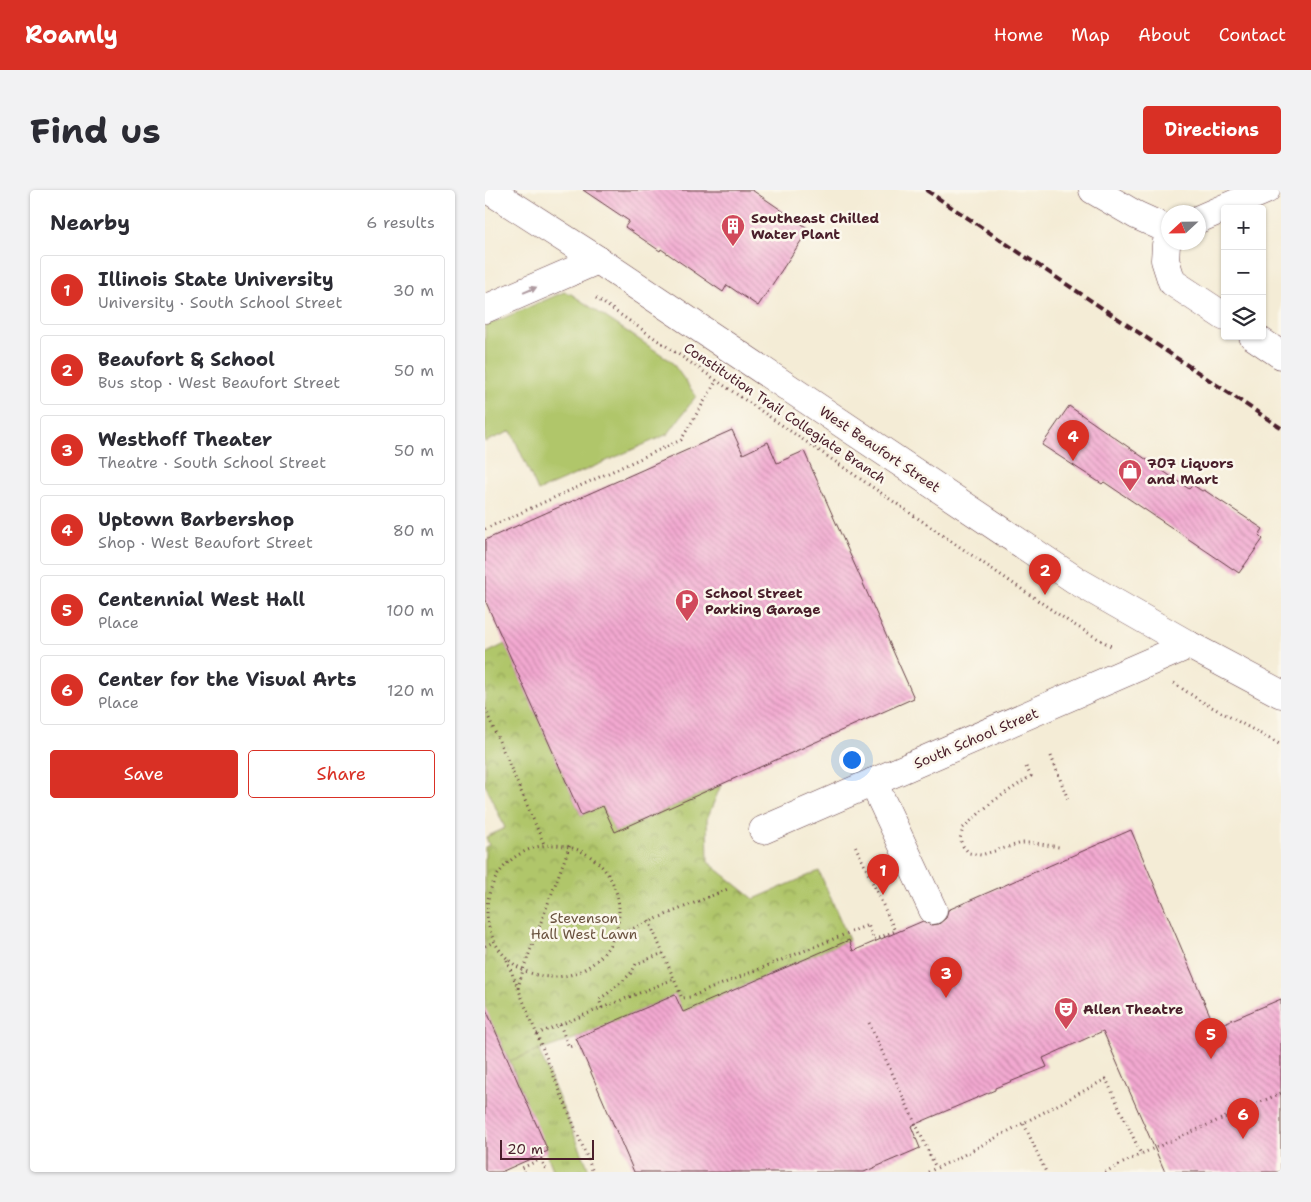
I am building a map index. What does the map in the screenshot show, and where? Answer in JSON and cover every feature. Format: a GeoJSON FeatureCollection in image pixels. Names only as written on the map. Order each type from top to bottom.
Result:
{"type":"FeatureCollection","features":[{"type":"Feature","properties":{"kind":"street","name":"West Beaufort Street"},"geometry":{"type":"LineString","coordinates":[[489,190],[598,260],[1039,556],[1189,645],[1281,694]]}},
{"type":"Feature","properties":{"kind":"street"},"geometry":{"type":"LineString","coordinates":[[1093,190],[1136,216],[1161,227]]}},
{"type":"Feature","properties":{"kind":"street"},"geometry":{"type":"LineString","coordinates":[[1206,216],[1266,190]]}},
{"type":"Feature","properties":{"kind":"street"},"geometry":{"type":"LineString","coordinates":[[1166,250],[1165,260],[1172,282],[1221,314]]}},
{"type":"Feature","properties":{"kind":"street"},"geometry":{"type":"LineString","coordinates":[[485,308],[598,260]]}},
{"type":"Feature","properties":{"kind":"street"},"geometry":{"type":"LineString","coordinates":[[1259,340],[1281,355]]}},
{"type":"Feature","properties":{"kind":"street","name":"South School Street"},"geometry":{"type":"LineString","coordinates":[[763,830],[1189,645]]}},
{"type":"Feature","properties":{"kind":"street"},"geometry":{"type":"LineString","coordinates":[[873,782],[933,910]]}},
{"type":"Feature","properties":{"kind":"path","name":"Constitution Trail Collegiate Branch"},"geometry":{"type":"LineString","coordinates":[[564,275],[1071,623]]}},
{"type":"Feature","properties":{"kind":"path"},"geometry":{"type":"LineString","coordinates":[[485,529],[681,440],[717,380]]}},
{"type":"Feature","properties":{"kind":"path"},"geometry":{"type":"LineString","coordinates":[[1199,700],[1281,745]]}},
{"type":"Feature","properties":{"kind":"path"},"geometry":{"type":"LineString","coordinates":[[485,709],[544,844]]}},
{"type":"Feature","properties":{"kind":"path"},"geometry":{"type":"LineString","coordinates":[[1051,756],[1069,802]]}},
{"type":"Feature","properties":{"kind":"path"},"geometry":{"type":"LineString","coordinates":[[1027,767],[1031,776],[993,802],[963,828],[960,839],[969,853],[981,855],[1022,843],[1034,843],[1059,848]]}},
{"type":"Feature","properties":{"kind":"path"},"geometry":{"type":"LineString","coordinates":[[544,844],[570,845],[588,854],[605,870],[616,890],[619,913],[614,936],[603,954],[587,968],[567,976],[546,977],[523,970],[507,960],[494,942],[485,906],[491,884],[504,865],[522,851],[544,844]]}},
{"type":"Feature","properties":{"kind":"path"},"geometry":{"type":"LineString","coordinates":[[518,988],[570,845]]}},
{"type":"Feature","properties":{"kind":"path"},"geometry":{"type":"LineString","coordinates":[[649,921],[682,998],[690,997],[868,925],[874,940],[895,931],[855,845]]}},
{"type":"Feature","properties":{"kind":"path"},"geometry":{"type":"LineString","coordinates":[[614,936],[730,888]]}},
{"type":"Feature","properties":{"kind":"path"},"geometry":{"type":"LineString","coordinates":[[485,946],[494,942]]}},
{"type":"Feature","properties":{"kind":"path"},"geometry":{"type":"LineString","coordinates":[[601,1008],[599,999],[625,979],[632,972],[636,964],[663,953]]}},
{"type":"Feature","properties":{"kind":"path"},"geometry":{"type":"LineString","coordinates":[[507,960],[593,1172]]}},
{"type":"Feature","properties":{"kind":"path"},"geometry":{"type":"LineString","coordinates":[[537,1034],[674,979]]}},
{"type":"Feature","properties":{"kind":"path"},"geometry":{"type":"LineString","coordinates":[[869,1023],[936,1168]]}},
{"type":"Feature","properties":{"kind":"path"},"geometry":{"type":"LineString","coordinates":[[560,1025],[569,1047],[575,1045]]}},
{"type":"Feature","properties":{"kind":"path"},"geometry":{"type":"LineString","coordinates":[[928,1172],[1024,1124],[1106,1079],[1141,1154]]}},
{"type":"Feature","properties":{"kind":"path"},"geometry":{"type":"LineString","coordinates":[[1105,1172],[1281,1092]]}},
{"type":"Feature","properties":{"kind":"path"},"geometry":{"type":"LineString","coordinates":[[1024,1124],[1046,1172]]}},
{"type":"Feature","properties":{"kind":"path"},"geometry":{"type":"LineString","coordinates":[[524,1172],[522,1168],[541,1159],[547,1172]]}},
{"type":"Feature","properties":{"kind":"green space"},"geometry":{"type":"Polygon","coordinates":[[[564,292],[571,294],[671,361],[696,396],[668,434],[538,491],[511,431],[485,442],[485,326],[564,292]]]}},
{"type":"Feature","properties":{"kind":"green space","name":"Stevenson Hall West Lawn"},"geometry":{"type":"Polygon","coordinates":[[[505,644],[581,815],[603,806],[615,832],[721,785],[707,819],[708,862],[754,899],[819,871],[849,940],[683,1012],[675,995],[576,1038],[509,1061],[493,1025],[485,1028],[485,847],[489,845],[486,837],[505,828],[485,784],[485,654],[505,644]]]}},
{"type":"Feature","properties":{"kind":"green space"},"geometry":{"type":"Polygon","coordinates":[[[514,992],[590,1172],[554,1172],[494,1021],[514,992]]]}},
{"type":"Feature","properties":{"kind":"building","name":"Southeast Chilled Water Plant"},"geometry":{"type":"Polygon","coordinates":[[[583,190],[752,190],[809,229],[758,306],[727,285],[723,292],[661,249],[660,251],[625,227],[629,221],[583,190]]]}},
{"type":"Feature","properties":{"kind":"building"},"geometry":{"type":"Polygon","coordinates":[[[1069,406],[1189,489],[1193,485],[1202,491],[1204,490],[1263,529],[1259,535],[1263,539],[1239,573],[1104,482],[1102,484],[1042,445],[1069,406]]]}},
{"type":"Feature","properties":{"kind":"building","name":"School Street Parking Garage"},"geometry":{"type":"Polygon","coordinates":[[[732,430],[743,454],[768,442],[777,463],[804,451],[914,698],[615,832],[603,806],[581,815],[485,600],[485,540],[732,430]]]}},
{"type":"Feature","properties":{"kind":"building"},"geometry":{"type":"Polygon","coordinates":[[[1131,830],[1215,1027],[1281,999],[1281,1172],[1165,1172],[1103,1031],[1043,1058],[1047,1067],[911,1126],[920,1148],[864,1172],[634,1172],[576,1038],[675,995],[683,1012],[849,940],[853,951],[923,921],[931,925],[939,924],[946,918],[948,910],[1131,830]]]}},
{"type":"Feature","properties":{"kind":"building"},"geometry":{"type":"Polygon","coordinates":[[[485,1007],[548,1151],[501,1172],[485,1172],[485,1007]]]}},
{"type":"Feature","properties":{"kind":"railway"},"geometry":{"type":"LineString","coordinates":[[926,190],[1281,428]]}},
{"type":"Feature","properties":{"kind":"place","name":"Southeast Chilled Water Plant"},"geometry":{"type":"Point","coordinates":[733,247]}},
{"type":"Feature","properties":{"kind":"place","name":"Uptown Barbershop"},"geometry":{"type":"Point","coordinates":[1073,461]}},
{"type":"Feature","properties":{"kind":"place","name":"707 Liquors and Mart"},"geometry":{"type":"Point","coordinates":[1130,492]}},
{"type":"Feature","properties":{"kind":"place","name":"Beaufort & School"},"geometry":{"type":"Point","coordinates":[1045,595]}},
{"type":"Feature","properties":{"kind":"place","name":"School Street Parking Garage"},"geometry":{"type":"Point","coordinates":[687,622]}},
{"type":"Feature","properties":{"kind":"place","name":"Illinois State University"},"geometry":{"type":"Point","coordinates":[883,895]}},
{"type":"Feature","properties":{"kind":"place","name":"Westhoff Theater"},"geometry":{"type":"Point","coordinates":[946,998]}},
{"type":"Feature","properties":{"kind":"place","name":"Allen Theatre"},"geometry":{"type":"Point","coordinates":[1066,1030]}},
{"type":"Feature","properties":{"kind":"place","name":"Centennial West Hall"},"geometry":{"type":"Point","coordinates":[1211,1059]}},
{"type":"Feature","properties":{"kind":"place","name":"Center for the Visual Arts"},"geometry":{"type":"Point","coordinates":[1243,1139]}}]}
